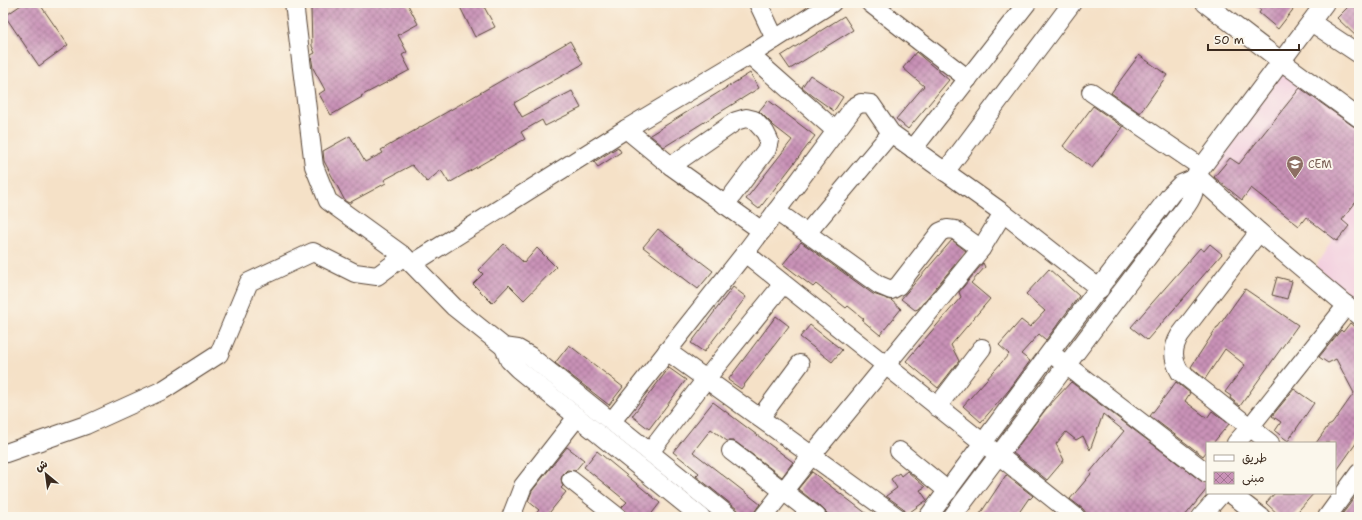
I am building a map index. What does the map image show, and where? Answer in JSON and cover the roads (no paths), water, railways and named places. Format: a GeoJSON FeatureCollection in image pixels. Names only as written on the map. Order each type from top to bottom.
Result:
{"type":"FeatureCollection","features":[{"type":"Feature","properties":{"kind":"street"},"geometry":{"type":"LineString","coordinates":[[294,3],[314,166],[328,201],[408,260],[454,307],[504,347],[518,350],[530,356],[730,517]]}},
{"type":"Feature","properties":{"kind":"street"},"geometry":{"type":"LineString","coordinates":[[758,3],[775,39]]}},
{"type":"Feature","properties":{"kind":"street"},"geometry":{"type":"LineString","coordinates":[[870,3],[968,80]]}},
{"type":"Feature","properties":{"kind":"street"},"geometry":{"type":"LineString","coordinates":[[913,149],[1027,3]]}},
{"type":"Feature","properties":{"kind":"street"},"geometry":{"type":"LineString","coordinates":[[945,172],[1072,3]]}},
{"type":"Feature","properties":{"kind":"street"},"geometry":{"type":"LineString","coordinates":[[1205,3],[1359,118]]}},
{"type":"Feature","properties":{"kind":"street"},"geometry":{"type":"LineString","coordinates":[[928,517],[1050,352],[1176,189],[1197,174],[1325,3]]}},
{"type":"Feature","properties":{"kind":"street"},"geometry":{"type":"LineString","coordinates":[[3,454],[86,425],[162,390],[219,354],[249,282],[313,252],[355,272],[377,276],[408,260],[750,55],[824,5]]}},
{"type":"Feature","properties":{"kind":"street"},"geometry":{"type":"LineString","coordinates":[[1311,22],[1359,54]]}},
{"type":"Feature","properties":{"kind":"street"},"geometry":{"type":"LineString","coordinates":[[750,55],[836,131]]}},
{"type":"Feature","properties":{"kind":"street"},"geometry":{"type":"LineString","coordinates":[[1091,92],[1197,174],[1259,232],[1353,311],[1237,442]]}},
{"type":"Feature","properties":{"kind":"street"},"geometry":{"type":"LineString","coordinates":[[612,421],[762,231],[854,107],[861,103],[871,104],[890,133],[1003,213],[1100,289]]}},
{"type":"Feature","properties":{"kind":"street"},"geometry":{"type":"LineString","coordinates":[[671,166],[736,121],[746,118],[754,120],[766,132],[769,140],[767,149],[725,205]]}},
{"type":"Feature","properties":{"kind":"street"},"geometry":{"type":"LineString","coordinates":[[626,129],[671,166],[762,231]]}},
{"type":"Feature","properties":{"kind":"street"},"geometry":{"type":"LineString","coordinates":[[807,233],[890,133]]}},
{"type":"Feature","properties":{"kind":"street"},"geometry":{"type":"LineString","coordinates":[[952,517],[1187,205],[1193,196],[1197,174]]}},
{"type":"Feature","properties":{"kind":"street"},"geometry":{"type":"LineString","coordinates":[[776,211],[879,285],[891,290],[898,286],[940,232],[948,228],[955,230],[981,249]]}},
{"type":"Feature","properties":{"kind":"street"},"geometry":{"type":"LineString","coordinates":[[763,517],[981,249],[1003,213]]}},
{"type":"Feature","properties":{"kind":"street"},"geometry":{"type":"LineString","coordinates":[[1259,232],[1180,335],[1176,342],[1173,358],[1180,372],[1269,442]]}},
{"type":"Feature","properties":{"kind":"street"},"geometry":{"type":"LineString","coordinates":[[745,253],[997,456],[1076,517]]}},
{"type":"Feature","properties":{"kind":"street"},"geometry":{"type":"LineString","coordinates":[[650,452],[706,379],[783,284]]}},
{"type":"Feature","properties":{"kind":"street"},"geometry":{"type":"LineString","coordinates":[[504,347],[509,360],[513,365],[695,515]]}},
{"type":"Feature","properties":{"kind":"street"},"geometry":{"type":"LineString","coordinates":[[937,407],[982,348]]}},
{"type":"Feature","properties":{"kind":"street"},"geometry":{"type":"LineString","coordinates":[[667,352],[897,517]]}},
{"type":"Feature","properties":{"kind":"street"},"geometry":{"type":"LineString","coordinates":[[1050,352],[1206,472]]}},
{"type":"Feature","properties":{"kind":"street"},"geometry":{"type":"LineString","coordinates":[[760,418],[800,364]]}},
{"type":"Feature","properties":{"kind":"street"},"geometry":{"type":"LineString","coordinates":[[511,517],[523,486],[577,417]]}},
{"type":"Feature","properties":{"kind":"street"},"geometry":{"type":"LineString","coordinates":[[899,450],[948,491]]}},
{"type":"Feature","properties":{"kind":"street"},"geometry":{"type":"LineString","coordinates":[[731,451],[817,517]]}},
{"type":"Feature","properties":{"kind":"street"},"geometry":{"type":"LineString","coordinates":[[1327,517],[1337,496],[1359,474]]}},
{"type":"Feature","properties":{"kind":"street"},"geometry":{"type":"LineString","coordinates":[[571,480],[618,517]]}},
{"type":"Feature","properties":{"kind":"street"},"geometry":{"type":"LineString","coordinates":[[1201,517],[1221,494]]}},
{"type":"Feature","properties":{"kind":"street"},"geometry":{"type":"LineString","coordinates":[[1231,494],[1261,517]]}},
{"type":"Feature","properties":{"kind":"place","name":"CEM"},"geometry":{"type":"Point","coordinates":[1295,179]}}]}
